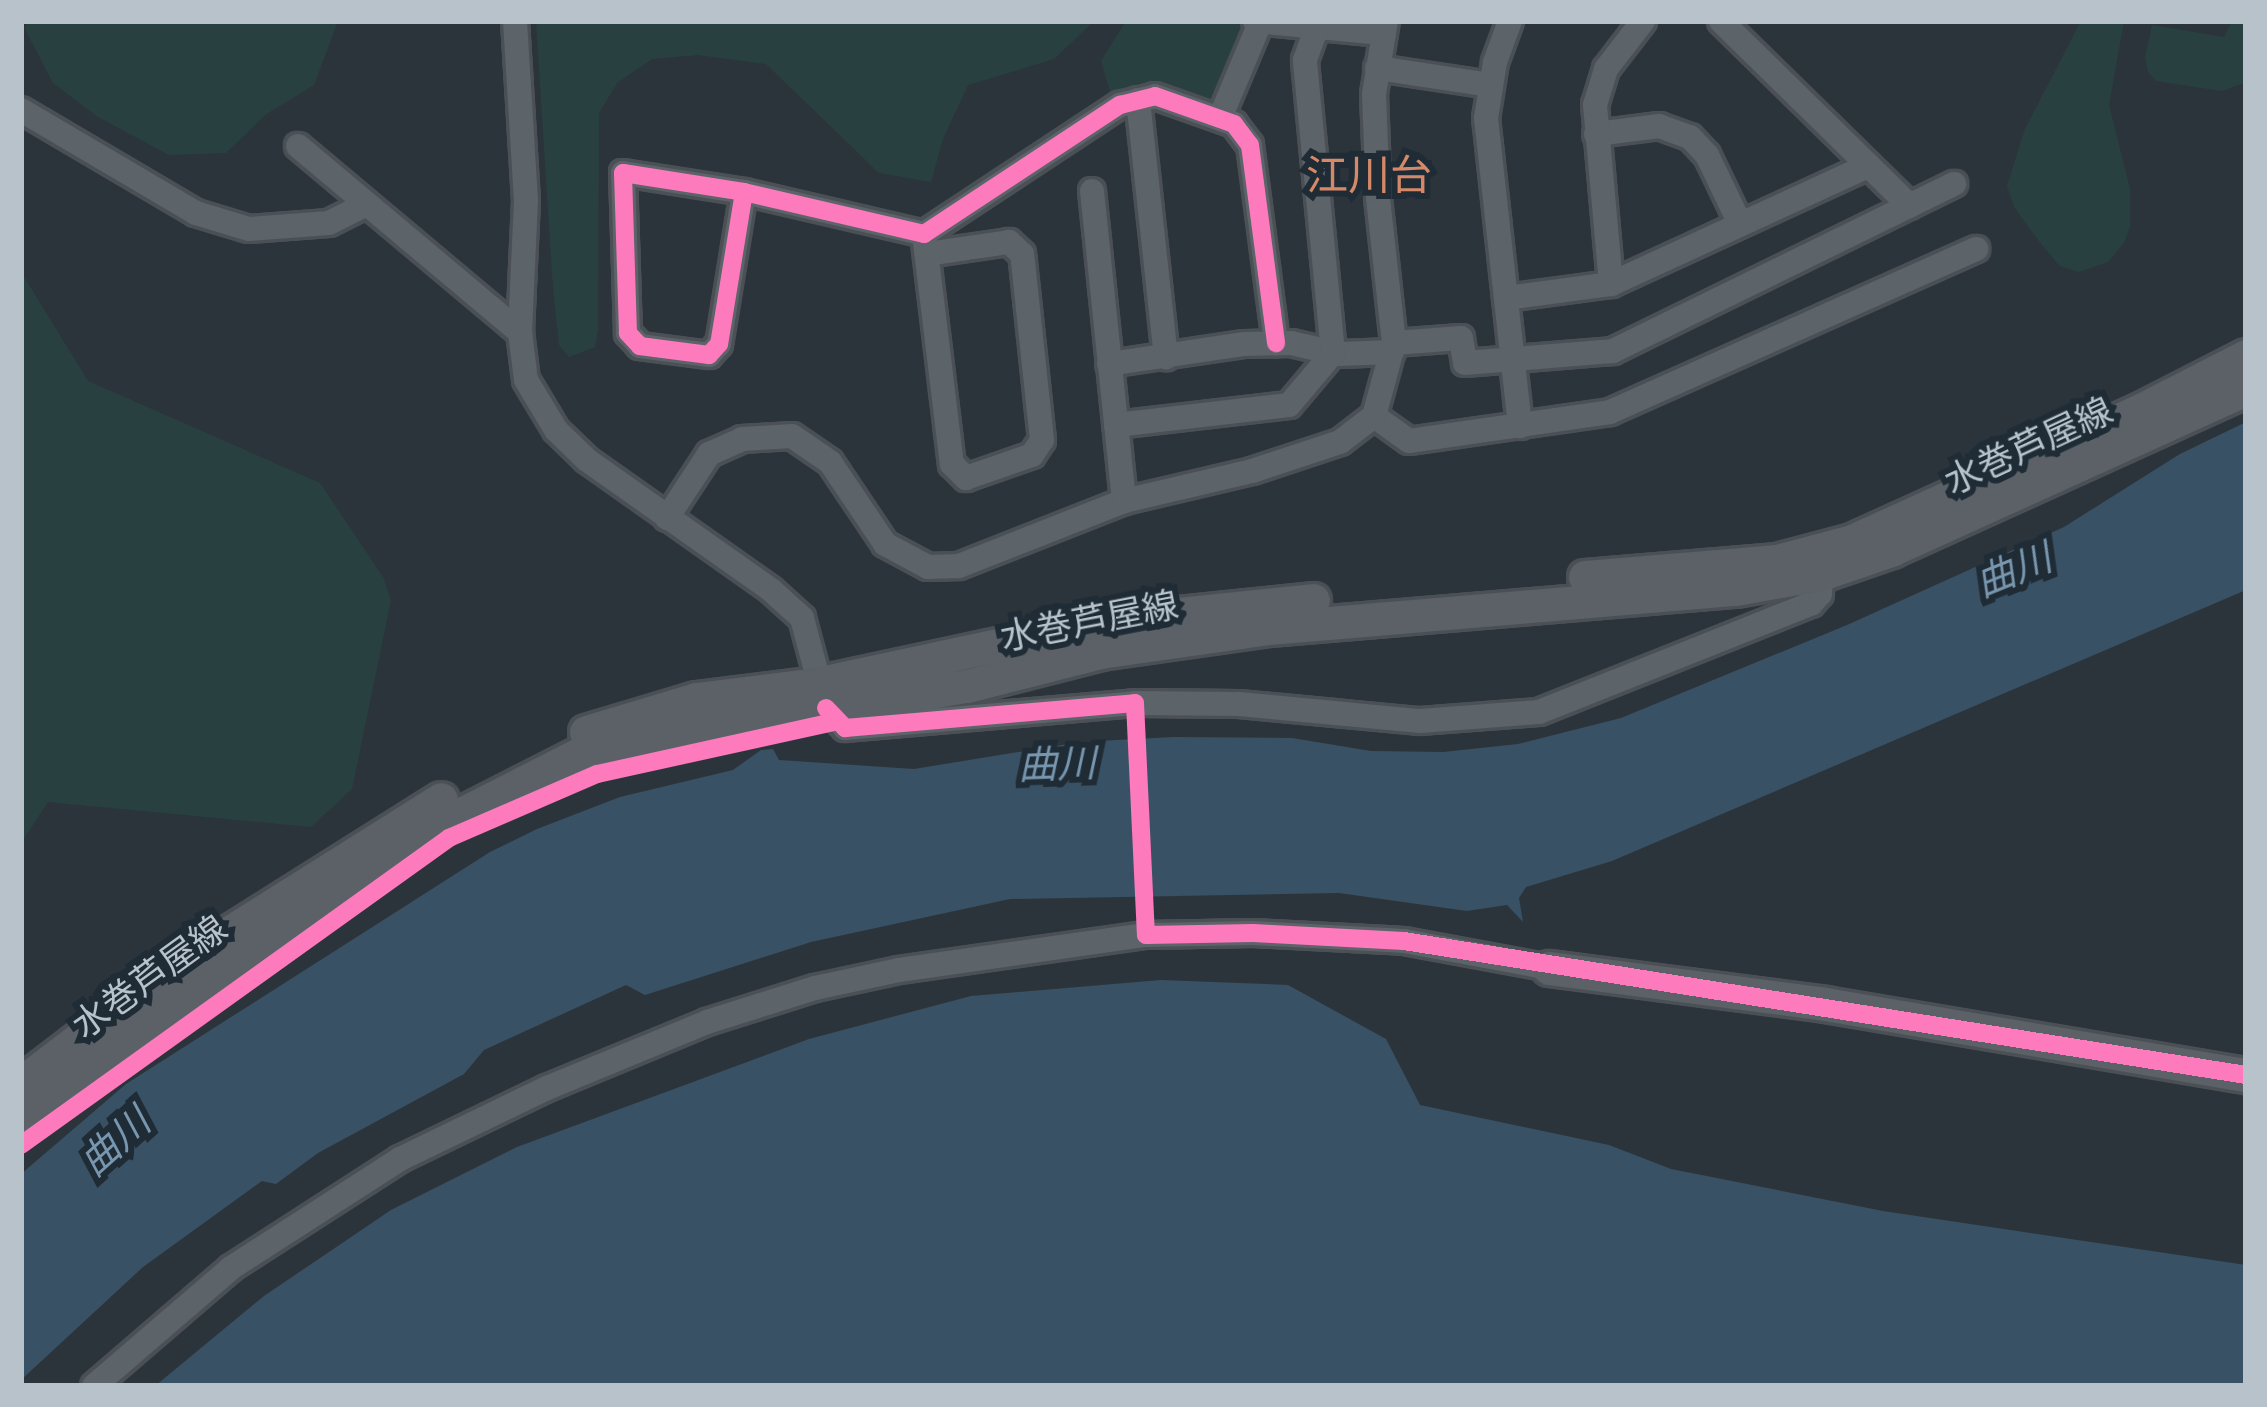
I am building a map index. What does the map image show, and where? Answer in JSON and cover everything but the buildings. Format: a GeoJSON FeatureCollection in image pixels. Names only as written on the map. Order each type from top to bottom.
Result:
{"type":"FeatureCollection","features":[{"type":"Feature","properties":{"kind":"main road","name":"水巻芦屋線"},"geometry":{"type":"LineString","coordinates":[[21,1116],[269,937],[512,784],[585,751],[1110,621],[1777,561],[1852,541],[2139,411],[2246,356]]}},
{"type":"Feature","properties":{"kind":"main road","name":"水巻芦屋線"},"geometry":{"type":"LineString","coordinates":[[21,1083],[165,974],[373,839],[502,764],[595,728],[696,699],[967,686],[1100,652],[1269,628],[1735,589],[1821,574],[1891,550],[2246,389]]}},
{"type":"Feature","properties":{"kind":"main road"},"geometry":{"type":"LineString","coordinates":[[1549,968],[1885,1013],[2246,1075]]}},
{"type":"Feature","properties":{"kind":"street"},"geometry":{"type":"LineString","coordinates":[[515,21],[526,200],[520,332],[526,380],[556,430],[587,460],[771,590],[802,619],[823,695],[845,728],[1135,703],[1239,704],[1420,721],[1539,712],[1811,604],[1820,594],[1821,574]]}},
{"type":"Feature","properties":{"kind":"street"},"geometry":{"type":"LineString","coordinates":[[1510,21],[1486,118],[1520,426]]}},
{"type":"Feature","properties":{"kind":"street"},"geometry":{"type":"LineString","coordinates":[[1611,284],[1595,105],[1606,69],[1643,21]]}},
{"type":"Feature","properties":{"kind":"street"},"geometry":{"type":"LineString","coordinates":[[1721,21],[1910,206]]}},
{"type":"Feature","properties":{"kind":"street"},"geometry":{"type":"LineString","coordinates":[[667,518],[709,454],[769,435],[808,444],[830,462],[885,544],[928,567],[959,566],[1124,501],[1322,450],[1374,416],[1393,348],[1378,198],[1377,68],[1383,27],[1257,23],[1220,118]]}},
{"type":"Feature","properties":{"kind":"street"},"geometry":{"type":"LineString","coordinates":[[1116,425],[1289,405],[1334,353],[1306,60],[1318,25]]}},
{"type":"Feature","properties":{"kind":"street"},"geometry":{"type":"LineString","coordinates":[[1377,68],[1491,86]]}},
{"type":"Feature","properties":{"kind":"street"},"geometry":{"type":"LineString","coordinates":[[926,244],[1105,114],[1155,96],[1234,124],[1250,146],[1276,343]]}},
{"type":"Feature","properties":{"kind":"street"},"geometry":{"type":"LineString","coordinates":[[1138,100],[1166,357]]}},
{"type":"Feature","properties":{"kind":"street"},"geometry":{"type":"LineString","coordinates":[[21,110],[196,213],[249,229],[329,223],[365,205]]}},
{"type":"Feature","properties":{"kind":"street"},"geometry":{"type":"LineString","coordinates":[[1596,134],[1659,126],[1690,137],[1707,155],[1740,224]]}},
{"type":"Feature","properties":{"kind":"street"},"geometry":{"type":"LineString","coordinates":[[298,146],[520,332]]}},
{"type":"Feature","properties":{"kind":"street"},"geometry":{"type":"LineString","coordinates":[[1505,298],[1611,284],[1868,166]]}},
{"type":"Feature","properties":{"kind":"street"},"geometry":{"type":"LineString","coordinates":[[744,192],[718,344],[709,355],[640,346],[628,333],[623,173],[744,192],[926,244],[1009,242],[1022,254],[1042,440],[1032,455],[966,478],[952,464],[926,244]]}},
{"type":"Feature","properties":{"kind":"street"},"geometry":{"type":"LineString","coordinates":[[1109,364],[1276,343],[1334,353],[1461,338],[1465,364],[1613,351],[1954,184]]}},
{"type":"Feature","properties":{"kind":"street"},"geometry":{"type":"LineString","coordinates":[[1092,190],[1124,501]]}},
{"type":"Feature","properties":{"kind":"street"},"geometry":{"type":"LineString","coordinates":[[1374,416],[1409,441],[1610,412],[1664,392],[1976,249]]}},
{"type":"Feature","properties":{"kind":"street"},"geometry":{"type":"LineString","coordinates":[[94,1386],[231,1268],[400,1159],[547,1088],[707,1022],[878,975],[1146,935],[1404,941],[1549,968]]}},
{"type":"Feature","properties":{"kind":"green space"},"geometry":{"type":"Polygon","coordinates":[[[27,21],[338,21],[314,85],[265,115],[226,153],[169,155],[98,117],[53,83],[25,29],[27,21]]]}},
{"type":"Feature","properties":{"kind":"green space"},"geometry":{"type":"Polygon","coordinates":[[[536,21],[1094,21],[1054,59],[968,85],[943,139],[931,182],[879,173],[766,64],[698,55],[652,59],[617,83],[599,113],[598,330],[595,347],[569,357],[559,345],[553,288],[536,21]]]}},
{"type":"Feature","properties":{"kind":"green space"},"geometry":{"type":"Polygon","coordinates":[[[1126,21],[1239,21],[1244,27],[1217,100],[1211,104],[1139,83],[1112,98],[1101,61],[1126,21]]]}},
{"type":"Feature","properties":{"kind":"green space"},"geometry":{"type":"Polygon","coordinates":[[[2081,21],[2124,21],[2109,105],[2130,189],[2130,226],[2124,243],[2108,262],[2079,272],[2060,266],[2042,245],[2014,207],[2007,186],[2025,129],[2081,21]]]}},
{"type":"Feature","properties":{"kind":"green space"},"geometry":{"type":"Polygon","coordinates":[[[2232,21],[2246,21],[2246,82],[2222,91],[2156,81],[2148,72],[2145,58],[2152,25],[2224,37],[2232,21]]]}},
{"type":"Feature","properties":{"kind":"green space"},"geometry":{"type":"Polygon","coordinates":[[[21,272],[88,381],[320,483],[383,577],[391,600],[352,789],[311,827],[48,802],[21,843],[21,272]]]}},
{"type":"Feature","properties":{"kind":"water","name":"曲川"},"geometry":{"type":"Polygon","coordinates":[[[2246,422],[2246,590],[1612,861],[1526,887],[1519,898],[1523,922],[1507,905],[1467,911],[1339,893],[1010,899],[811,942],[645,995],[626,985],[484,1050],[464,1074],[318,1153],[276,1184],[262,1181],[143,1267],[21,1380],[21,1174],[126,1084],[490,852],[537,829],[620,797],[733,770],[761,750],[773,749],[779,760],[914,769],[1080,742],[1173,737],[1292,738],[1371,751],[1443,752],[1518,744],[1621,718],[1847,625],[2064,527],[2180,454],[2246,422]]]}},
{"type":"Feature","properties":{"kind":"water"},"geometry":{"type":"Polygon","coordinates":[[[1161,980],[1288,985],[1386,1039],[1420,1105],[1609,1145],[1671,1169],[1883,1211],[2246,1265],[2246,1386],[155,1386],[264,1296],[391,1210],[517,1147],[809,1039],[971,996],[1161,980]]]}},
{"type":"Feature","properties":{"kind":"cycle path"},"geometry":{"type":"LineString","coordinates":[[744,192],[719,344],[709,355],[640,346],[628,333],[623,173],[744,192],[924,234],[1120,105],[1155,96],[1234,124],[1250,145],[1276,343]]}},
{"type":"Feature","properties":{"kind":"cycle path"},"geometry":{"type":"LineString","coordinates":[[826,708],[845,728],[1135,703],[1146,935],[1253,933],[1404,941],[2246,1075]]}},
{"type":"Feature","properties":{"kind":"cycle path"},"geometry":{"type":"LineString","coordinates":[[21,1145],[449,838],[597,774],[834,722]]}},
{"type":"Feature","properties":{"kind":"district","name":"江川台"},"geometry":{"type":"Point","coordinates":[1369,174]}}]}
